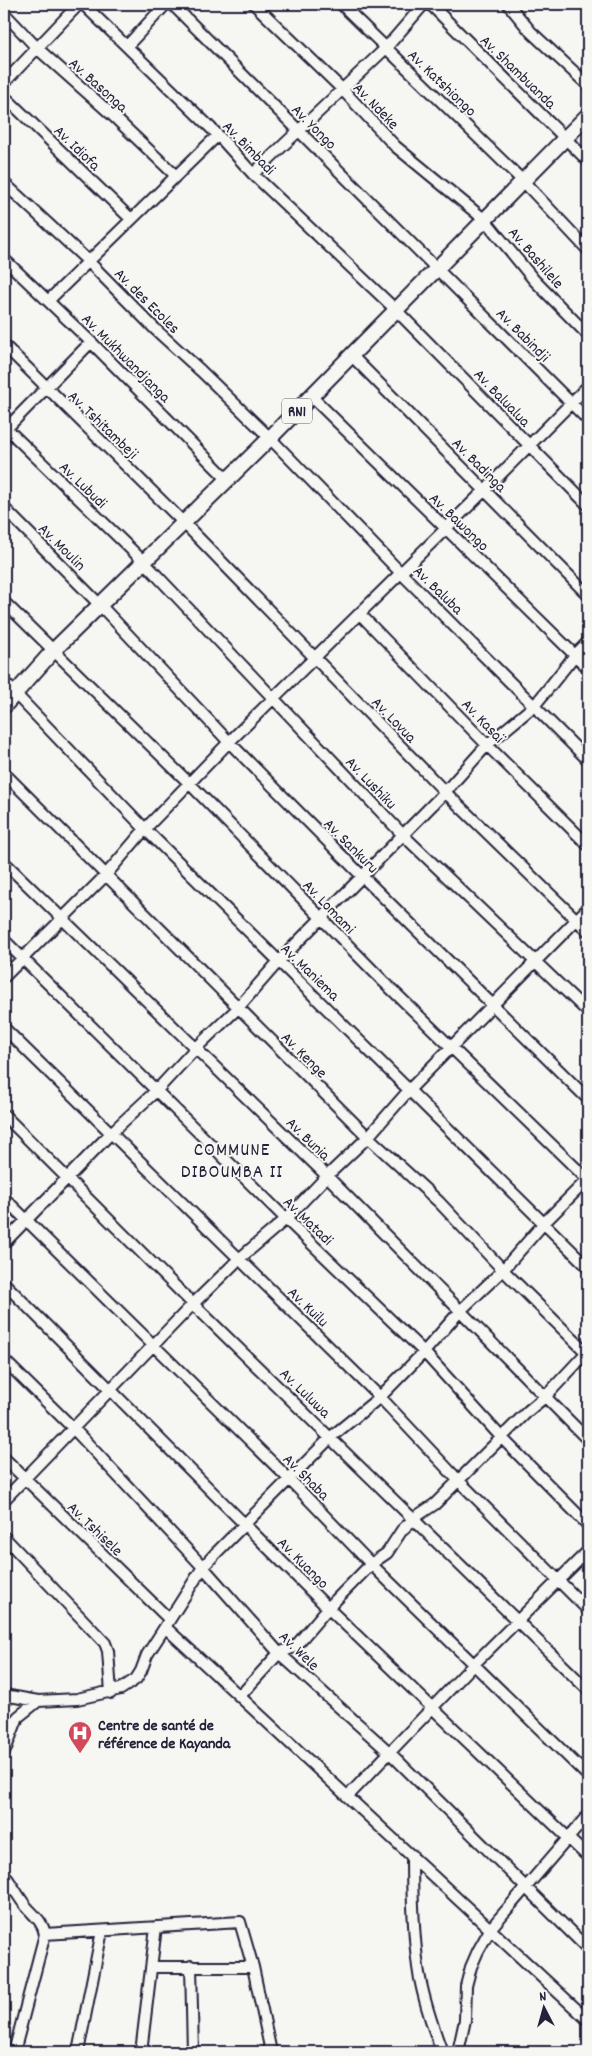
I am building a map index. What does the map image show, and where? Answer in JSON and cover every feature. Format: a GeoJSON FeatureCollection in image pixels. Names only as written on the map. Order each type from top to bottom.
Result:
{"type":"FeatureCollection","features":[{"type":"Feature","properties":{"kind":"highway","name":"RN1"},"geometry":{"type":"LineString","coordinates":[[4,706],[53,651],[270,438],[524,182],[588,114]]}},
{"type":"Feature","properties":{"kind":"street","name":"Av. Bimbadi"},"geometry":{"type":"LineString","coordinates":[[81,4],[218,135],[253,174],[396,310]]}},
{"type":"Feature","properties":{"kind":"street"},"geometry":{"type":"LineString","coordinates":[[4,83],[81,4]]}},
{"type":"Feature","properties":{"kind":"street"},"geometry":{"type":"LineString","coordinates":[[127,46],[166,4]]}},
{"type":"Feature","properties":{"kind":"street","name":"Av. Yongo"},"geometry":{"type":"LineString","coordinates":[[172,4],[438,268]]}},
{"type":"Feature","properties":{"kind":"street","name":"Av. Ndeke"},"geometry":{"type":"LineString","coordinates":[[254,4],[342,89],[395,146],[485,220]]}},
{"type":"Feature","properties":{"kind":"street","name":"Av. Katshiongo"},"geometry":{"type":"LineString","coordinates":[[341,4],[524,182],[588,250]]}},
{"type":"Feature","properties":{"kind":"street"},"geometry":{"type":"LineString","coordinates":[[253,174],[386,48],[424,4]]}},
{"type":"Feature","properties":{"kind":"street","name":"Av. Shambuanda"},"geometry":{"type":"LineString","coordinates":[[430,4],[588,161]]}},
{"type":"Feature","properties":{"kind":"street"},"geometry":{"type":"LineString","coordinates":[[508,4],[531,32],[588,85]]}},
{"type":"Feature","properties":{"kind":"street","name":"Av. Basonga"},"geometry":{"type":"LineString","coordinates":[[4,13],[38,49],[110,112],[175,175]]}},
{"type":"Feature","properties":{"kind":"street","name":"Av. Idiofa"},"geometry":{"type":"LineString","coordinates":[[4,96],[131,219]]}},
{"type":"Feature","properties":{"kind":"street"},"geometry":{"type":"LineString","coordinates":[[48,300],[218,135]]}},
{"type":"Feature","properties":{"kind":"street","name":"Av. des Ecoles"},"geometry":{"type":"LineString","coordinates":[[4,183],[88,261],[155,329],[270,438]]}},
{"type":"Feature","properties":{"kind":"street","name":"Av. Bashilele"},"geometry":{"type":"LineString","coordinates":[[485,220],[534,280],[588,335]]}},
{"type":"Feature","properties":{"kind":"street","name":"Av. Mukhwandjanga"},"geometry":{"type":"LineString","coordinates":[[4,259],[91,342],[227,479]]}},
{"type":"Feature","properties":{"kind":"street","name":"Av. Babindji"},"geometry":{"type":"LineString","coordinates":[[438,268],[588,420]]}},
{"type":"Feature","properties":{"kind":"street","name":"Av. Balualua"},"geometry":{"type":"LineString","coordinates":[[396,310],[588,506]]}},
{"type":"Feature","properties":{"kind":"street"},"geometry":{"type":"LineString","coordinates":[[5,429],[91,342]]}},
{"type":"Feature","properties":{"kind":"street","name":"Av. Tshitambeji"},"geometry":{"type":"LineString","coordinates":[[4,345],[45,388],[184,523]]}},
{"type":"Feature","properties":{"kind":"street","name":"Av. Badinga"},"geometry":{"type":"LineString","coordinates":[[351,355],[588,595]]}},
{"type":"Feature","properties":{"kind":"street"},"geometry":{"type":"LineString","coordinates":[[4,977],[24,960],[106,876],[145,829],[229,742],[588,386]]}},
{"type":"Feature","properties":{"kind":"street","name":"Av. Bawongo"},"geometry":{"type":"LineString","coordinates":[[311,396],[588,668]]}},
{"type":"Feature","properties":{"kind":"street","name":"Av. Lubudi"},"geometry":{"type":"LineString","coordinates":[[5,429],[144,562]]}},
{"type":"Feature","properties":{"kind":"street","name":"Av. Baluba"},"geometry":{"type":"LineString","coordinates":[[270,438],[401,573],[588,760]]}},
{"type":"Feature","properties":{"kind":"street","name":"Av. Moulin"},"geometry":{"type":"LineString","coordinates":[[4,508],[100,605]]}},
{"type":"Feature","properties":{"kind":"street","name":"Av. Lovua"},"geometry":{"type":"LineString","coordinates":[[184,523],[445,792],[588,932]]}},
{"type":"Feature","properties":{"kind":"street","name":"Av. Lushiku"},"geometry":{"type":"LineString","coordinates":[[144,562],[403,835],[588,1012]]}},
{"type":"Feature","properties":{"kind":"street","name":"Av. Lomami"},"geometry":{"type":"LineString","coordinates":[[4,602],[189,783],[452,1048],[588,1179]]}},
{"type":"Feature","properties":{"kind":"street","name":"Av. Sankuru"},"geometry":{"type":"LineString","coordinates":[[100,605],[229,742],[588,1099]]}},
{"type":"Feature","properties":{"kind":"street","name":"Av. Kasaï"},"geometry":{"type":"LineString","coordinates":[[360,614],[487,745],[588,845]]}},
{"type":"Feature","properties":{"kind":"street"},"geometry":{"type":"LineString","coordinates":[[4,1243],[237,1008],[279,960],[445,792],[487,745],[535,705],[575,655],[588,642]]}},
{"type":"Feature","properties":{"kind":"street","name":"Av. Maniema"},"geometry":{"type":"LineString","coordinates":[[4,682],[145,829],[588,1267]]}},
{"type":"Feature","properties":{"kind":"street","name":"Av. Kenge"},"geometry":{"type":"LineString","coordinates":[[4,773],[368,1138],[439,1202],[504,1270],[588,1352]]}},
{"type":"Feature","properties":{"kind":"street","name":"Av. Bunia"},"geometry":{"type":"LineString","coordinates":[[4,862],[327,1176],[588,1440]]}},
{"type":"Feature","properties":{"kind":"street"},"geometry":{"type":"LineString","coordinates":[[4,1500],[72,1427],[193,1304],[239,1259],[286,1219],[327,1176],[368,1138],[410,1089],[588,908]]}},
{"type":"Feature","properties":{"kind":"street","name":"Av. Matadi"},"geometry":{"type":"LineString","coordinates":[[4,940],[286,1219],[424,1352],[501,1437],[588,1525]]}},
{"type":"Feature","properties":{"kind":"street","name":"Av. Kuilu"},"geometry":{"type":"LineString","coordinates":[[4,1028],[380,1397],[458,1480],[588,1610]]}},
{"type":"Feature","properties":{"kind":"street","name":"Av. Luluwa"},"geometry":{"type":"LineString","coordinates":[[4,1115],[193,1304],[519,1620],[588,1690]]}},
{"type":"Feature","properties":{"kind":"street"},"geometry":{"type":"LineString","coordinates":[[4,1695],[38,1700],[77,1698],[111,1693],[136,1679],[147,1654],[203,1567],[331,1437],[380,1397],[424,1352],[461,1310],[504,1270],[544,1223],[588,1179]]}},
{"type":"Feature","properties":{"kind":"street","name":"Av. Shaba"},"geometry":{"type":"LineString","coordinates":[[4,1198],[290,1480],[371,1564],[588,1776]]}},
{"type":"Feature","properties":{"kind":"street","name":"Av. Kuango"},"geometry":{"type":"LineString","coordinates":[[4,1283],[328,1608],[588,1857]]}},
{"type":"Feature","properties":{"kind":"street"},"geometry":{"type":"LineString","coordinates":[[240,1696],[279,1653],[294,1647],[328,1608],[371,1564],[387,1553],[402,1530],[435,1504],[501,1437],[546,1396],[588,1352]]}},
{"type":"Feature","properties":{"kind":"street","name":"Av. Wele"},"geometry":{"type":"LineString","coordinates":[[4,1360],[72,1427],[203,1567],[279,1653],[389,1752],[588,1949]]}},
{"type":"Feature","properties":{"kind":"street","name":"Av. Tshisele"},"geometry":{"type":"LineString","coordinates":[[4,1458],[240,1696],[588,2020]]}},
{"type":"Feature","properties":{"kind":"street"},"geometry":{"type":"LineString","coordinates":[[4,1537],[105,1643],[108,1651],[111,1693]]}},
{"type":"Feature","properties":{"kind":"street"},"geometry":{"type":"LineString","coordinates":[[348,1796],[474,1664],[588,1551]]}},
{"type":"Feature","properties":{"kind":"street"},"geometry":{"type":"LineString","coordinates":[[4,1753],[18,1717],[38,1700]]}},
{"type":"Feature","properties":{"kind":"street"},"geometry":{"type":"LineString","coordinates":[[458,2052],[463,2035],[466,1986],[471,1967],[491,1928],[588,1815]]}},
{"type":"Feature","properties":{"kind":"street"},"geometry":{"type":"LineString","coordinates":[[412,1855],[412,1912],[418,1968],[442,2052]]}},
{"type":"Feature","properties":{"kind":"street"},"geometry":{"type":"LineString","coordinates":[[4,1874],[26,1906],[44,1925],[45,1934],[14,2052]]}},
{"type":"Feature","properties":{"kind":"street"},"geometry":{"type":"LineString","coordinates":[[45,1934],[240,1922],[253,1966],[271,2052]]}},
{"type":"Feature","properties":{"kind":"street"},"geometry":{"type":"LineString","coordinates":[[141,2052],[156,1926]]}},
{"type":"Feature","properties":{"kind":"street"},"geometry":{"type":"LineString","coordinates":[[78,2052],[102,1931]]}},
{"type":"Feature","properties":{"kind":"street"},"geometry":{"type":"LineString","coordinates":[[190,1966],[193,2052]]}},
{"type":"Feature","properties":{"kind":"street"},"geometry":{"type":"LineString","coordinates":[[150,1967],[253,1966]]}},
{"type":"Feature","properties":{"kind":"place","name":"Centre de santé de référence de Kayanda"},"geometry":{"type":"Point","coordinates":[80,1754]}},
{"type":"Feature","properties":{"kind":"district","name":"COMMUNE DIBOUMBA II"},"geometry":{"type":"Point","coordinates":[232,1159]}}]}
